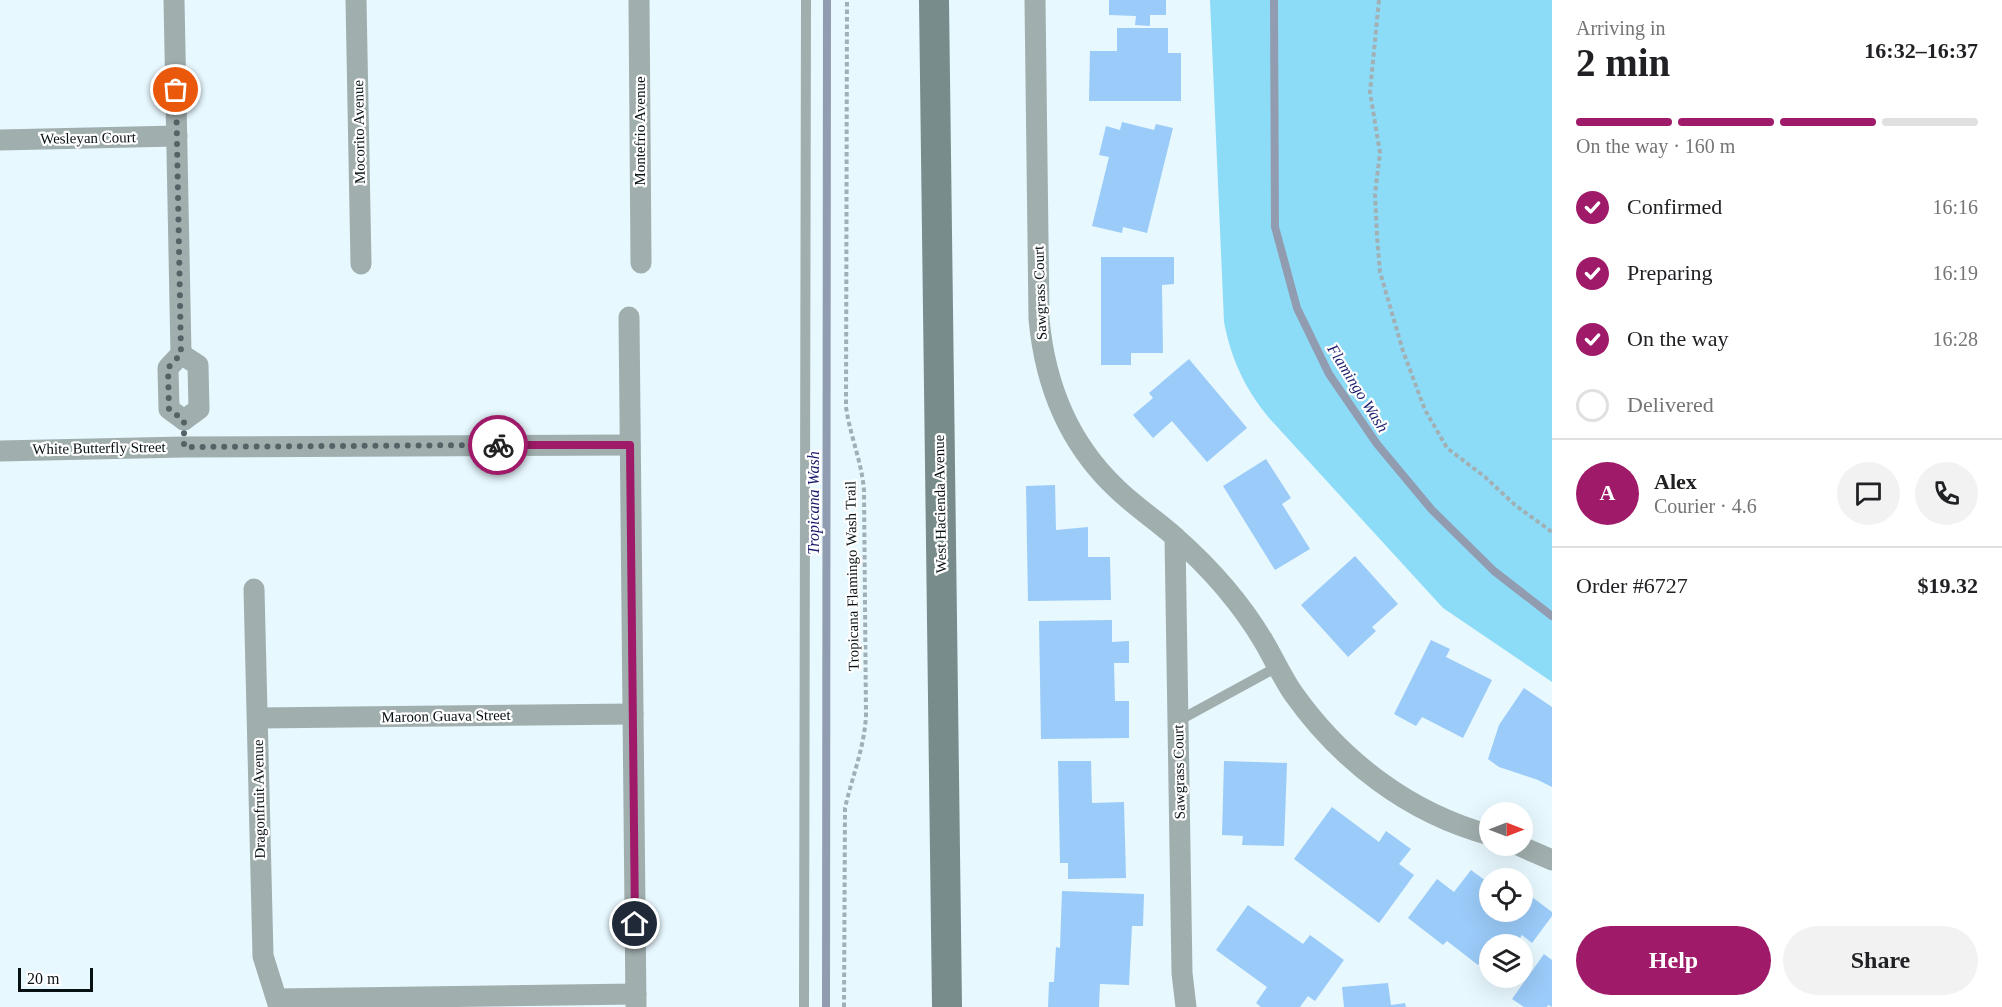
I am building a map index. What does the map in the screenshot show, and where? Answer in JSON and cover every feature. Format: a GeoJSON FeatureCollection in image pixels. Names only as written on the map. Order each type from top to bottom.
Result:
{"type":"FeatureCollection","features":[{"type":"Feature","properties":{"kind":"main road","name":"West Hacienda Avenue"},"geometry":{"type":"LineString","coordinates":[[934,0],[947,1007]]}},
{"type":"Feature","properties":{"kind":"street"},"geometry":{"type":"LineString","coordinates":[[174,0],[181,354],[168,368],[169,410],[184,420]]}},
{"type":"Feature","properties":{"kind":"street","name":"Mocorito Avenue"},"geometry":{"type":"LineString","coordinates":[[356,0],[361,264]]}},
{"type":"Feature","properties":{"kind":"street","name":"Montefrio Avenue"},"geometry":{"type":"LineString","coordinates":[[639,0],[641,263]]}},
{"type":"Feature","properties":{"kind":"street","name":"Sawgrass Court"},"geometry":{"type":"LineString","coordinates":[[1035,0],[1039,319],[1048,375],[1069,427],[1098,470],[1175,537],[1228,592],[1264,642],[1292,691],[1327,736],[1351,760],[1405,800],[1434,815],[1479,832]]}},
{"type":"Feature","properties":{"kind":"street","name":"Wesleyan Court"},"geometry":{"type":"LineString","coordinates":[[0,140],[177,136]]}},
{"type":"Feature","properties":{"kind":"street"},"geometry":{"type":"LineString","coordinates":[[278,1003],[636,1000],[629,317]]}},
{"type":"Feature","properties":{"kind":"street"},"geometry":{"type":"LineString","coordinates":[[181,354],[198,365],[199,409],[184,420]]}},
{"type":"Feature","properties":{"kind":"street"},"geometry":{"type":"LineString","coordinates":[[184,420],[184,447]]}},
{"type":"Feature","properties":{"kind":"street","name":"White Butterfly Street"},"geometry":{"type":"LineString","coordinates":[[0,451],[184,447],[630,445]]}},
{"type":"Feature","properties":{"kind":"street","name":"Sawgrass Court"},"geometry":{"type":"LineString","coordinates":[[1175,537],[1182,973],[1186,1007]]}},
{"type":"Feature","properties":{"kind":"street","name":"Dragonfruit Avenue"},"geometry":{"type":"LineString","coordinates":[[254,589],[263,956],[278,1003]]}},
{"type":"Feature","properties":{"kind":"street","name":"Maroon Guava Street"},"geometry":{"type":"LineString","coordinates":[[258,718],[633,714]]}},
{"type":"Feature","properties":{"kind":"street"},"geometry":{"type":"LineString","coordinates":[[1533,851],[1552,860]]}},
{"type":"Feature","properties":{"kind":"lane"},"geometry":{"type":"LineString","coordinates":[[804,1007],[806,0]]}},
{"type":"Feature","properties":{"kind":"lane"},"geometry":{"type":"LineString","coordinates":[[1178,721],[1277,667]]}},
{"type":"Feature","properties":{"kind":"path","name":"Tropicana Flamingo Wash Trail"},"geometry":{"type":"LineString","coordinates":[[844,1007],[845,808],[861,753],[866,716],[865,505],[863,477],[848,423],[846,407],[847,0]]}},
{"type":"Feature","properties":{"kind":"path"},"geometry":{"type":"LineString","coordinates":[[1379,0],[1370,92],[1380,153],[1375,194],[1377,236],[1380,272],[1403,351],[1425,410],[1448,448],[1485,477],[1515,505],[1552,532]]}},
{"type":"Feature","properties":{"kind":"shaded area"},"geometry":{"type":"Polygon","coordinates":[[[1210,0],[1552,0],[1552,682],[1443,608],[1269,418],[1240,373],[1224,322],[1210,0]]]}},
{"type":"Feature","properties":{"kind":"building"},"geometry":{"type":"Polygon","coordinates":[[[1109,0],[1166,0],[1166,15],[1150,15],[1150,26],[1135,25],[1136,16],[1109,15],[1109,0]]]}},
{"type":"Feature","properties":{"kind":"building"},"geometry":{"type":"Polygon","coordinates":[[[1117,28],[1168,28],[1168,53],[1181,53],[1181,101],[1089,101],[1090,51],[1117,51],[1117,28]]]}},
{"type":"Feature","properties":{"kind":"building"},"geometry":{"type":"Polygon","coordinates":[[[1122,122],[1154,130],[1156,124],[1173,128],[1147,233],[1123,227],[1122,233],[1092,226],[1109,157],[1099,155],[1106,126],[1120,130],[1122,122]]]}},
{"type":"Feature","properties":{"kind":"building"},"geometry":{"type":"Polygon","coordinates":[[[1101,257],[1174,257],[1174,284],[1162,285],[1163,353],[1131,353],[1131,365],[1101,365],[1101,257]]]}},
{"type":"Feature","properties":{"kind":"building"},"geometry":{"type":"Polygon","coordinates":[[[1189,359],[1247,428],[1207,462],[1172,421],[1153,438],[1133,415],[1153,398],[1149,393],[1189,359]]]}},
{"type":"Feature","properties":{"kind":"building"},"geometry":{"type":"Polygon","coordinates":[[[1266,459],[1291,498],[1282,504],[1310,549],[1275,570],[1223,486],[1266,459]]]}},
{"type":"Feature","properties":{"kind":"building"},"geometry":{"type":"Polygon","coordinates":[[[1055,485],[1056,530],[1088,527],[1088,557],[1110,557],[1111,600],[1028,601],[1026,486],[1055,485]]]}},
{"type":"Feature","properties":{"kind":"building"},"geometry":{"type":"Polygon","coordinates":[[[1355,556],[1398,604],[1372,627],[1376,631],[1348,657],[1301,605],[1355,556]]]}},
{"type":"Feature","properties":{"kind":"building"},"geometry":{"type":"Polygon","coordinates":[[[1112,620],[1112,642],[1129,641],[1129,663],[1114,663],[1115,701],[1129,701],[1129,738],[1041,739],[1039,621],[1112,620]]]}},
{"type":"Feature","properties":{"kind":"building"},"geometry":{"type":"Polygon","coordinates":[[[1431,640],[1450,649],[1446,657],[1492,680],[1463,738],[1422,717],[1416,726],[1394,714],[1431,640]]]}},
{"type":"Feature","properties":{"kind":"building"},"geometry":{"type":"Polygon","coordinates":[[[1524,688],[1552,707],[1552,787],[1499,767],[1488,759],[1499,725],[1524,688]]]}},
{"type":"Feature","properties":{"kind":"building"},"geometry":{"type":"Polygon","coordinates":[[[1058,761],[1091,761],[1092,803],[1124,802],[1126,878],[1068,879],[1068,863],[1060,863],[1058,761]]]}},
{"type":"Feature","properties":{"kind":"building"},"geometry":{"type":"Polygon","coordinates":[[[1224,761],[1287,763],[1284,846],[1242,845],[1243,836],[1222,835],[1224,761]]]}},
{"type":"Feature","properties":{"kind":"building"},"geometry":{"type":"Polygon","coordinates":[[[1332,807],[1379,842],[1386,831],[1411,849],[1399,864],[1414,875],[1379,923],[1294,859],[1332,807]]]}},
{"type":"Feature","properties":{"kind":"building"},"geometry":{"type":"Polygon","coordinates":[[[1471,870],[1479,876],[1479,922],[1533,922],[1533,898],[1552,912],[1552,916],[1533,942],[1533,934],[1479,934],[1478,965],[1447,941],[1443,945],[1408,918],[1437,879],[1454,892],[1471,870]]]}},
{"type":"Feature","properties":{"kind":"building"},"geometry":{"type":"Polygon","coordinates":[[[1062,891],[1144,894],[1143,926],[1132,926],[1129,985],[1100,984],[1099,1007],[1048,1007],[1049,982],[1054,982],[1056,947],[1060,948],[1062,891]]]}},
{"type":"Feature","properties":{"kind":"building"},"geometry":{"type":"Polygon","coordinates":[[[1248,905],[1303,944],[1310,935],[1344,960],[1315,1001],[1308,996],[1300,1007],[1261,1007],[1256,1003],[1267,987],[1216,950],[1248,905]]]}},
{"type":"Feature","properties":{"kind":"building"},"geometry":{"type":"Polygon","coordinates":[[[1544,954],[1552,960],[1552,1007],[1548,1005],[1547,1007],[1524,1007],[1512,999],[1520,988],[1533,988],[1533,969],[1544,954]]]}},
{"type":"Feature","properties":{"kind":"building"},"geometry":{"type":"Polygon","coordinates":[[[1388,983],[1391,1005],[1405,1003],[1406,1007],[1344,1007],[1342,987],[1388,983]]]}},
{"type":"Feature","properties":{"kind":"waterway","name":"Tropicana Wash"},"geometry":{"type":"LineString","coordinates":[[826,1007],[827,0]]}},
{"type":"Feature","properties":{"kind":"waterway","name":"Flamingo Wash"},"geometry":{"type":"LineString","coordinates":[[1274,0],[1275,227],[1297,308],[1329,374],[1377,444],[1432,510],[1494,571],[1552,616]]}},
{"type":"Feature","properties":{"kind":"way so far"},"geometry":{"type":"LineString","coordinates":[[176,90],[181,354],[168,368],[168,380],[169,410],[184,420],[184,447],[498,445]]}},
{"type":"Feature","properties":{"kind":"route"},"geometry":{"type":"LineString","coordinates":[[498,445],[630,445],[635,924]]}}]}
